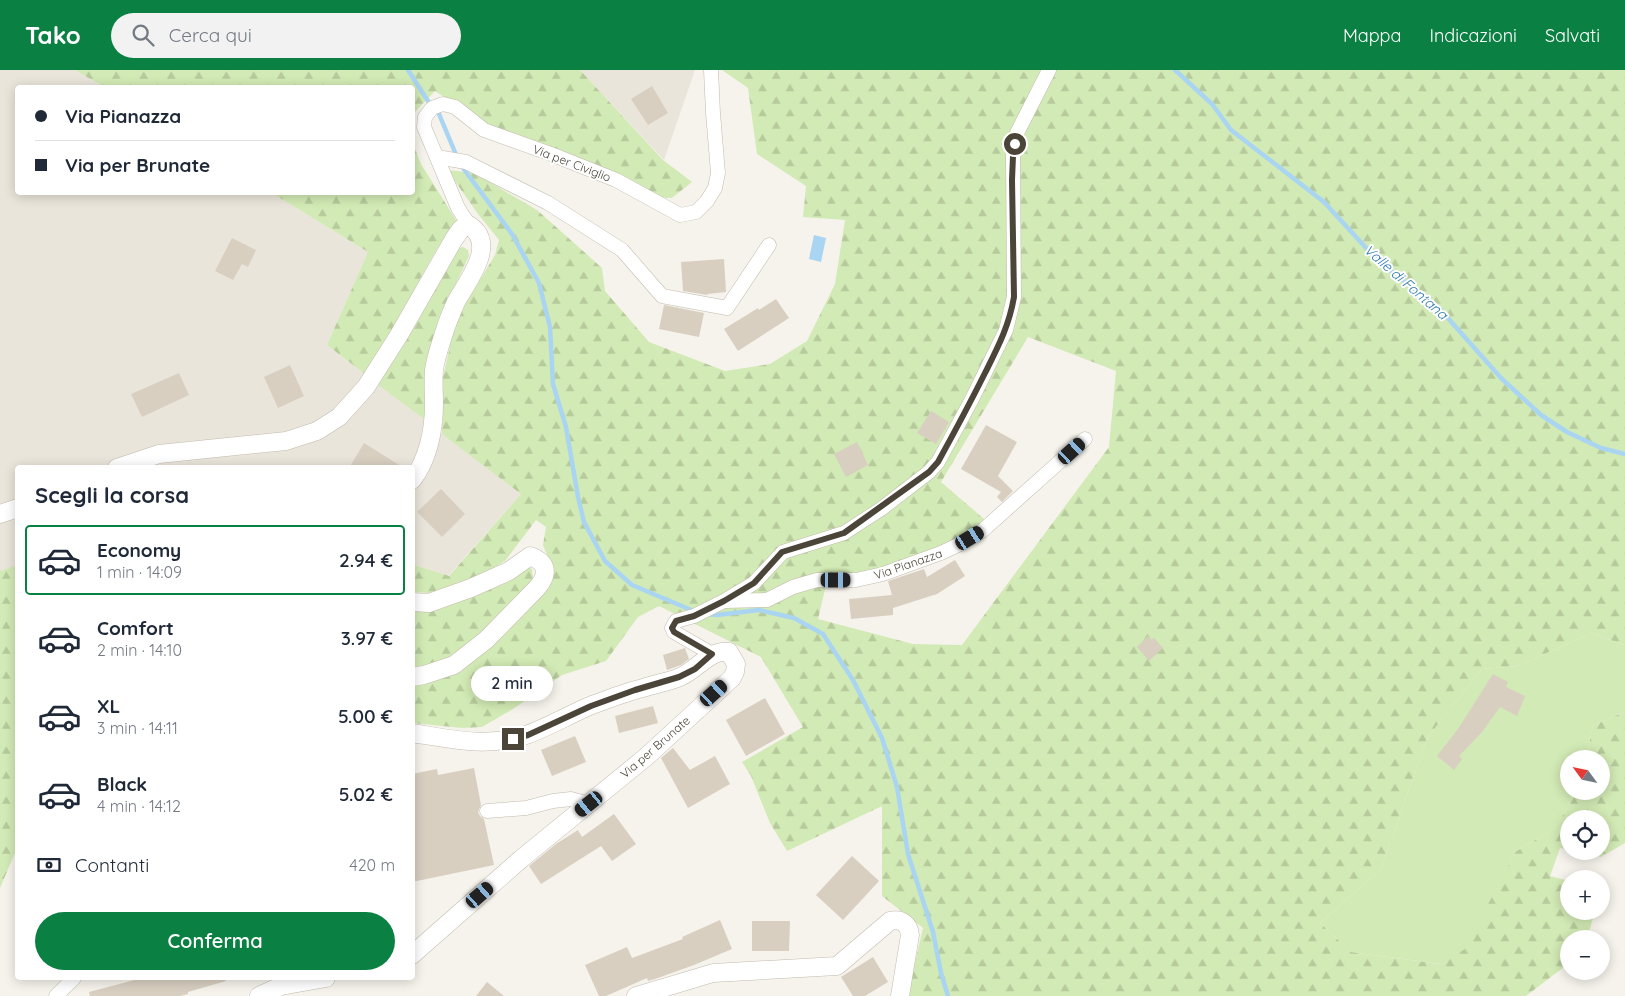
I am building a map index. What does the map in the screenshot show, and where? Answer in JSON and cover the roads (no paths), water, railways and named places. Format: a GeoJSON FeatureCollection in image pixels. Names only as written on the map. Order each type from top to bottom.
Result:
{"type":"FeatureCollection","features":[{"type":"Feature","properties":{"kind":"street","name":"Via per Civiglio"},"geometry":{"type":"LineString","coordinates":[[468,225],[458,208],[424,127],[425,116],[432,108],[443,104],[455,107],[484,130],[616,180],[680,215],[696,212],[707,202],[715,188],[718,173],[711,70]]}},
{"type":"Feature","properties":{"kind":"street","name":"Via Pianazza"},"geometry":{"type":"LineString","coordinates":[[712,654],[674,632],[672,628],[676,621],[694,616],[754,583],[782,552],[844,533],[922,478],[938,462],[989,366],[1006,330],[1011,314],[1014,297],[1013,156],[1017,133],[1049,70]]}},
{"type":"Feature","properties":{"kind":"street"},"geometry":{"type":"LineString","coordinates":[[437,157],[466,162],[548,203],[622,250],[662,296],[727,308],[769,245]]}},
{"type":"Feature","properties":{"kind":"street"},"geometry":{"type":"LineString","coordinates":[[126,465],[159,454],[286,441],[317,431],[340,417],[366,387],[399,335],[454,239],[461,229],[468,225],[476,230],[480,238],[479,260],[456,303],[440,345],[434,370],[432,426],[423,461],[415,475]]}},
{"type":"Feature","properties":{"kind":"street","name":"Via Pianazza"},"geometry":{"type":"LineString","coordinates":[[724,601],[766,600],[793,587],[817,580],[856,580],[883,574],[958,545],[982,531],[1085,439]]}},
{"type":"Feature","properties":{"kind":"street"},"geometry":{"type":"LineString","coordinates":[[0,514],[15,509]]}},
{"type":"Feature","properties":{"kind":"street"},"geometry":{"type":"LineString","coordinates":[[415,602],[429,603],[471,588],[508,571],[530,556],[537,558],[543,564],[546,572],[544,580],[537,588],[486,640],[454,665],[415,676]]}},
{"type":"Feature","properties":{"kind":"street","name":"Via per Brunate"},"geometry":{"type":"LineString","coordinates":[[415,952],[521,860],[646,757],[732,678],[736,664],[729,652],[722,651],[712,654]]}},
{"type":"Feature","properties":{"kind":"street"},"geometry":{"type":"LineString","coordinates":[[415,733],[468,742],[490,742],[528,735],[591,706],[679,677],[695,669],[712,654]]}},
{"type":"Feature","properties":{"kind":"street"},"geometry":{"type":"LineString","coordinates":[[487,811],[526,808],[562,800],[589,804]]}},
{"type":"Feature","properties":{"kind":"street"},"geometry":{"type":"LineString","coordinates":[[636,996],[713,973],[837,966],[890,921],[897,920],[910,928],[900,996]]}},
{"type":"Feature","properties":{"kind":"street"},"geometry":{"type":"LineString","coordinates":[[56,996],[72,980]]}},
{"type":"Feature","properties":{"kind":"street"},"geometry":{"type":"LineString","coordinates":[[259,996],[281,986],[315,980]]}},
{"type":"Feature","properties":{"kind":"water"},"geometry":{"type":"Polygon","coordinates":[[[814,235],[826,238],[821,262],[809,259],[814,235]]]}},
{"type":"Feature","properties":{"kind":"waterway"},"geometry":{"type":"LineString","coordinates":[[408,70],[428,101]]}},
{"type":"Feature","properties":{"kind":"waterway","name":"Valle di Fontana"},"geometry":{"type":"LineString","coordinates":[[1175,70],[1212,104],[1231,130],[1324,202],[1378,261],[1439,308],[1501,378],[1541,415],[1567,432],[1601,448],[1625,454]]}},
{"type":"Feature","properties":{"kind":"waterway"},"geometry":{"type":"LineString","coordinates":[[439,114],[457,157]]}},
{"type":"Feature","properties":{"kind":"waterway"},"geometry":{"type":"LineString","coordinates":[[460,164],[512,234],[539,283],[550,327],[553,384],[566,427],[584,522],[605,561],[632,585],[696,612]]}},
{"type":"Feature","properties":{"kind":"waterway"},"geometry":{"type":"LineString","coordinates":[[708,614],[717,615],[759,610],[794,618],[823,634],[853,680],[882,738],[897,787],[908,854],[933,932],[941,973],[948,996]]}}]}
